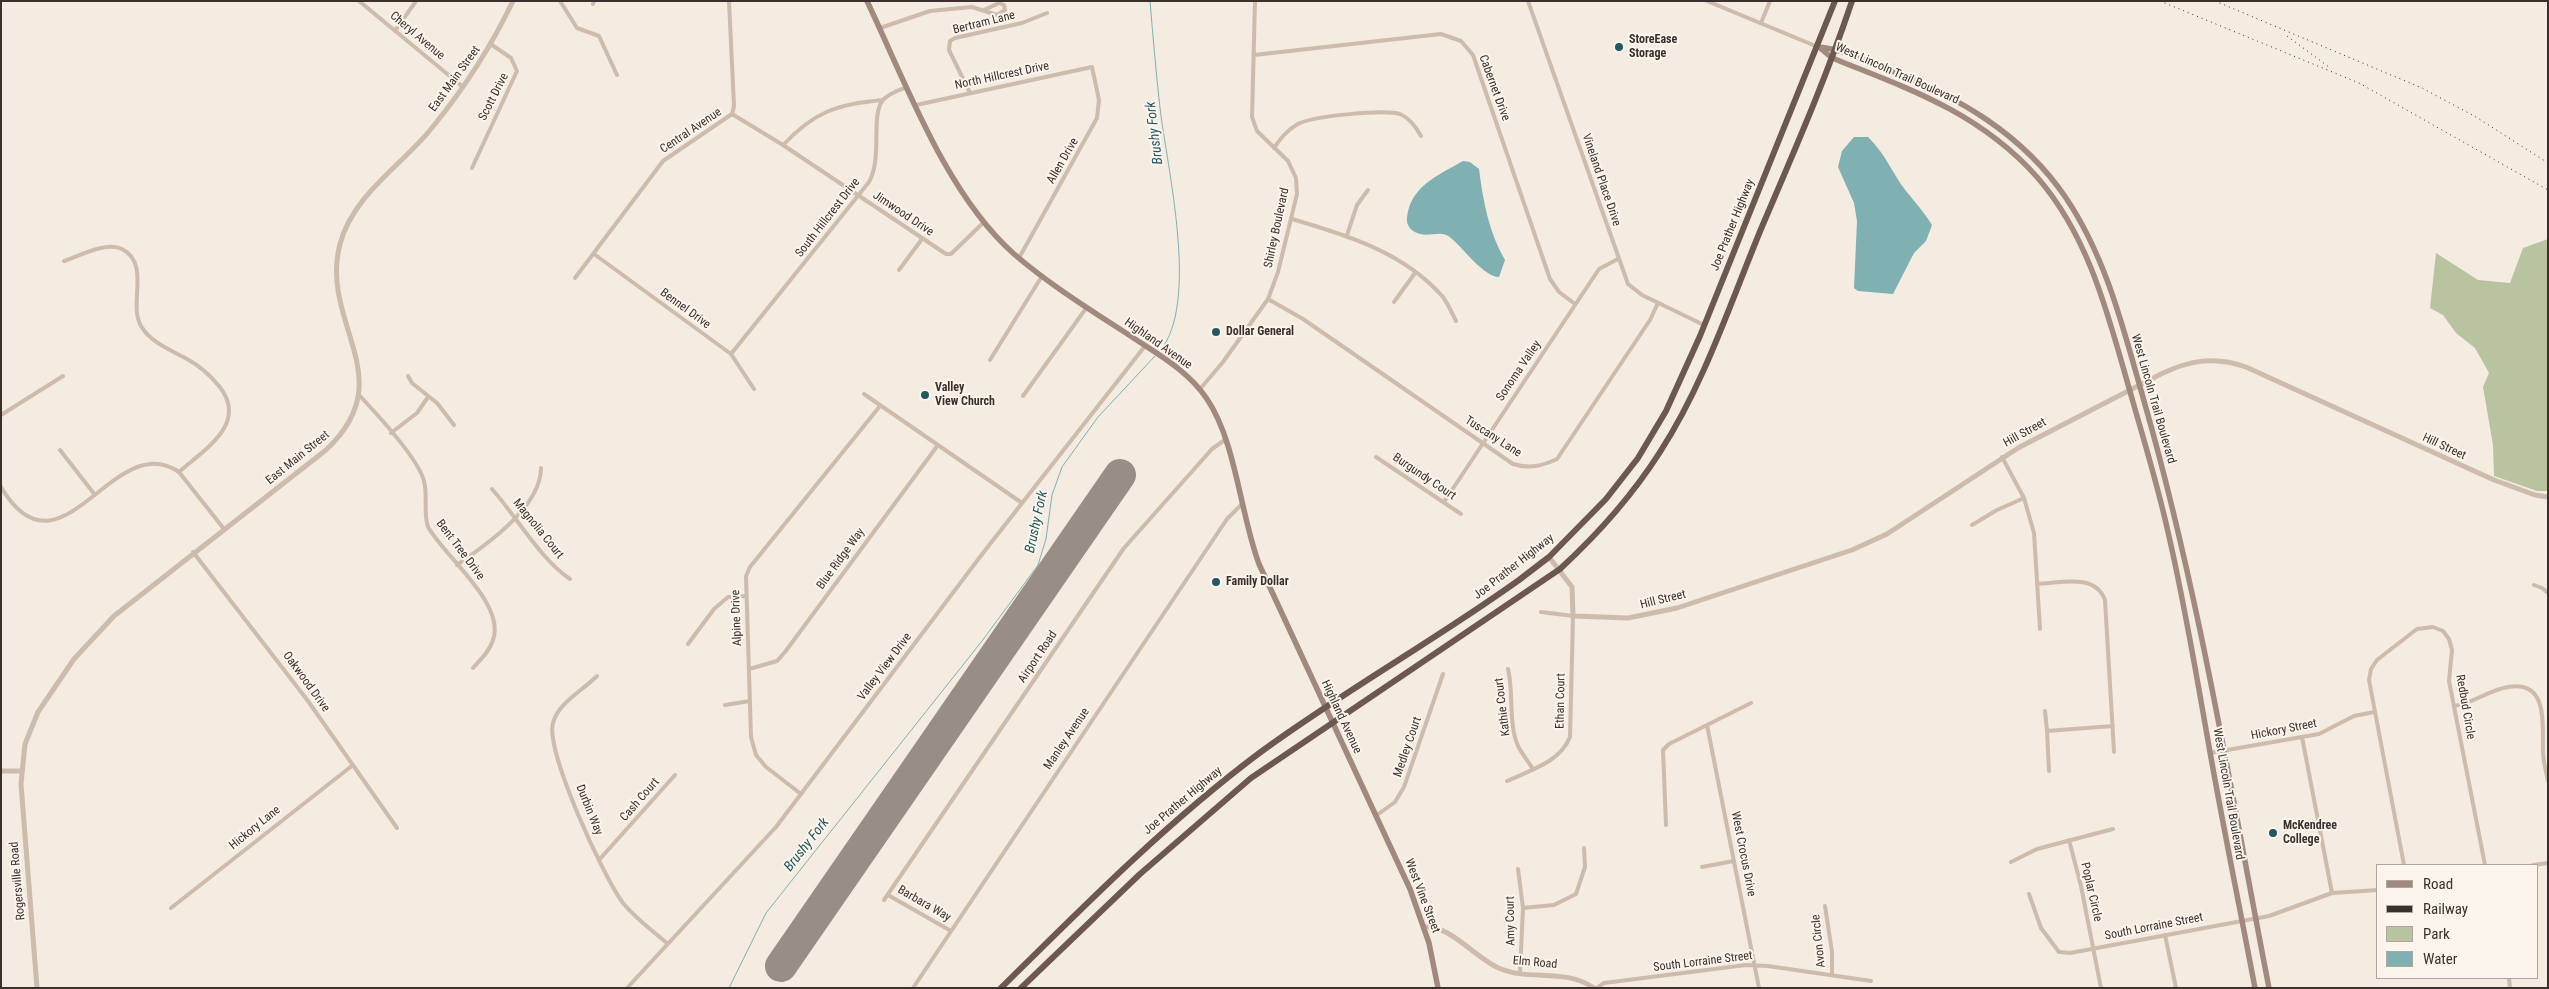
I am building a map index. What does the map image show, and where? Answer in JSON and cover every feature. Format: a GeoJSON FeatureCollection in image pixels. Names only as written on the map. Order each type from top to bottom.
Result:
{"type":"FeatureCollection","features":[{"type":"Feature","properties":{"kind":"highway","name":"Joe Prather Highway"},"geometry":{"type":"LineString","coordinates":[[1005,986],[1164,831],[1228,777],[1326,707],[1497,596],[1549,557],[1594,512],[1638,458],[1674,395],[1818,47],[1835,1]]}},
{"type":"Feature","properties":{"kind":"highway","name":"Joe Prather Highway"},"geometry":{"type":"LineString","coordinates":[[1022,988],[1140,874],[1230,795],[1274,761],[1332,721],[1495,615],[1560,569],[1594,537],[1620,508],[1661,452],[1694,390],[1836,49],[1852,1]]}},
{"type":"Feature","properties":{"kind":"main road","name":"Highland Avenue"},"geometry":{"type":"LineString","coordinates":[[867,1],[950,173],[984,222],[1019,258],[1042,276],[1164,358],[1200,390],[1214,412],[1226,439],[1241,505],[1259,564],[1377,815]]}},
{"type":"Feature","properties":{"kind":"main road","name":"West Lincoln Trail Boulevard"},"geometry":{"type":"LineString","coordinates":[[1818,47],[1836,49],[1920,82],[1967,105],[2002,130],[2036,160],[2065,197],[2097,254],[2114,300],[2139,384],[2177,525],[2224,751],[2269,988]]}},
{"type":"Feature","properties":{"kind":"main road","name":"West Lincoln Trail Boulevard"},"geometry":{"type":"LineString","coordinates":[[1818,47],[1832,58],[1918,92],[1957,111],[1996,138],[2037,177],[2064,212],[2085,251],[2102,295],[2130,389],[2169,534],[2255,988]]}},
{"type":"Feature","properties":{"kind":"main road","name":"West Vine Street"},"geometry":{"type":"LineString","coordinates":[[1377,815],[1407,882],[1424,927],[1438,988]]}},
{"type":"Feature","properties":{"kind":"street","name":"Cheryl Avenue"},"geometry":{"type":"LineString","coordinates":[[359,1],[462,87]]}},
{"type":"Feature","properties":{"kind":"street"},"geometry":{"type":"LineString","coordinates":[[395,31],[416,1]]}},
{"type":"Feature","properties":{"kind":"street","name":"East Main Street"},"geometry":{"type":"LineString","coordinates":[[21,772],[25,744],[32,723],[46,698],[74,659],[114,616],[336,441],[351,419],[359,395],[359,365],[340,306],[336,280],[338,256],[344,232],[364,198],[425,136],[462,87],[492,45],[513,1]]}},
{"type":"Feature","properties":{"kind":"street"},"geometry":{"type":"LineString","coordinates":[[560,1],[577,28],[599,36],[617,76]]}},
{"type":"Feature","properties":{"kind":"street","name":"Central Avenue"},"geometry":{"type":"LineString","coordinates":[[575,278],[663,161],[732,114],[734,106],[729,1]]}},
{"type":"Feature","properties":{"kind":"street","name":"Shirley Boulevard"},"geometry":{"type":"LineString","coordinates":[[1200,390],[1224,362],[1268,299],[1292,219],[1297,194],[1296,178],[1288,161],[1257,131],[1252,117],[1255,1]]}},
{"type":"Feature","properties":{"kind":"street","name":"Vineland Place Drive"},"geometry":{"type":"LineString","coordinates":[[1528,1],[1628,284],[1642,295],[1704,325]]}},
{"type":"Feature","properties":{"kind":"street"},"geometry":{"type":"LineString","coordinates":[[1707,1],[1818,47]]}},
{"type":"Feature","properties":{"kind":"street"},"geometry":{"type":"LineString","coordinates":[[1761,23],[1770,1]]}},
{"type":"Feature","properties":{"kind":"street"},"geometry":{"type":"LineString","coordinates":[[880,28],[922,12],[967,8],[984,10],[997,15],[1005,10],[1004,5],[999,2],[984,10]]}},
{"type":"Feature","properties":{"kind":"street","name":"Bertram Lane"},"geometry":{"type":"LineString","coordinates":[[970,93],[951,55],[948,46],[950,41],[955,38],[1034,20],[1047,13]]}},
{"type":"Feature","properties":{"kind":"street","name":"Cabernet Drive"},"geometry":{"type":"LineString","coordinates":[[1254,55],[1442,34],[1461,41],[1473,55],[1550,279],[1559,292],[1575,304]]}},
{"type":"Feature","properties":{"kind":"street","name":"Scott Drive"},"geometry":{"type":"LineString","coordinates":[[472,168],[517,71],[511,58],[492,45]]}},
{"type":"Feature","properties":{"kind":"street","name":"North Hillcrest Drive"},"geometry":{"type":"LineString","coordinates":[[916,105],[1092,67]]}},
{"type":"Feature","properties":{"kind":"street","name":"Allen Drive"},"geometry":{"type":"LineString","coordinates":[[1019,258],[1097,118],[1099,100],[1092,67]]}},
{"type":"Feature","properties":{"kind":"street"},"geometry":{"type":"LineString","coordinates":[[783,145],[803,125],[827,110],[852,103],[883,100],[908,87]]}},
{"type":"Feature","properties":{"kind":"street","name":"South Hillcrest Drive"},"geometry":{"type":"LineString","coordinates":[[731,354],[858,196],[875,169],[878,116],[883,100]]}},
{"type":"Feature","properties":{"kind":"street"},"geometry":{"type":"LineString","coordinates":[[1274,148],[1287,131],[1311,119],[1386,111],[1402,115],[1413,123],[1422,136]]}},
{"type":"Feature","properties":{"kind":"street","name":"Jimwood Drive"},"geometry":{"type":"LineString","coordinates":[[732,114],[783,145],[946,254],[951,254],[984,222]]}},
{"type":"Feature","properties":{"kind":"street"},"geometry":{"type":"LineString","coordinates":[[1347,235],[1357,205],[1368,190]]}},
{"type":"Feature","properties":{"kind":"street"},"geometry":{"type":"LineString","coordinates":[[1292,219],[1347,235],[1375,247],[1415,273],[1444,298],[1456,321]]}},
{"type":"Feature","properties":{"kind":"street"},"geometry":{"type":"LineString","coordinates":[[899,270],[922,239]]}},
{"type":"Feature","properties":{"kind":"street"},"geometry":{"type":"LineString","coordinates":[[64,260],[105,248],[122,249],[132,258],[136,271],[138,280],[136,311],[143,328],[158,344],[204,370],[227,396],[230,407],[229,416],[220,436],[179,472]]}},
{"type":"Feature","properties":{"kind":"street","name":"Bennel Drive"},"geometry":{"type":"LineString","coordinates":[[594,254],[731,354],[754,389]]}},
{"type":"Feature","properties":{"kind":"street","name":"Sonoma Valley"},"geometry":{"type":"LineString","coordinates":[[1444,502],[1599,269],[1618,259]]}},
{"type":"Feature","properties":{"kind":"street"},"geometry":{"type":"LineString","coordinates":[[1394,302],[1415,273]]}},
{"type":"Feature","properties":{"kind":"street"},"geometry":{"type":"LineString","coordinates":[[990,360],[1042,276]]}},
{"type":"Feature","properties":{"kind":"street","name":"Tuscany Lane"},"geometry":{"type":"LineString","coordinates":[[1268,299],[1303,319],[1513,464],[1522,467],[1546,464],[1557,459],[1650,320],[1658,303]]}},
{"type":"Feature","properties":{"kind":"street"},"geometry":{"type":"LineString","coordinates":[[1023,396],[1087,307]]}},
{"type":"Feature","properties":{"kind":"street","name":"Valley View Drive"},"geometry":{"type":"LineString","coordinates":[[627,988],[761,844],[802,794],[1022,503],[1148,348]]}},
{"type":"Feature","properties":{"kind":"street","name":"Hill Street"},"geometry":{"type":"LineString","coordinates":[[1573,616],[1628,618],[1677,608],[1852,550],[1904,524],[2002,457],[2139,384],[2174,367],[2191,362],[2212,360],[2235,363],[2494,480],[2535,495],[2548,497]]}},
{"type":"Feature","properties":{"kind":"street"},"geometry":{"type":"LineString","coordinates":[[1,415],[63,376]]}},
{"type":"Feature","properties":{"kind":"street"},"geometry":{"type":"LineString","coordinates":[[408,376],[412,383],[437,403],[454,425]]}},
{"type":"Feature","properties":{"kind":"street"},"geometry":{"type":"LineString","coordinates":[[864,394],[1022,503]]}},
{"type":"Feature","properties":{"kind":"street","name":"Bent Tree Drive"},"geometry":{"type":"LineString","coordinates":[[359,395],[414,461],[422,476],[428,527],[491,608],[496,623],[494,636],[490,648],[473,668]]}},
{"type":"Feature","properties":{"kind":"street"},"geometry":{"type":"LineString","coordinates":[[391,433],[417,412],[428,397]]}},
{"type":"Feature","properties":{"kind":"street","name":"Alpine Drive"},"geometry":{"type":"LineString","coordinates":[[802,794],[766,767],[756,755],[751,737],[746,576],[750,567],[880,406]]}},
{"type":"Feature","properties":{"kind":"street","name":"Airport Road"},"geometry":{"type":"LineString","coordinates":[[884,900],[1124,548],[1212,449],[1226,439]]}},
{"type":"Feature","properties":{"kind":"street","name":"Blue Ridge Way"},"geometry":{"type":"LineString","coordinates":[[749,669],[777,661],[785,652],[938,445]]}},
{"type":"Feature","properties":{"kind":"street"},"geometry":{"type":"LineString","coordinates":[[60,450],[95,495]]}},
{"type":"Feature","properties":{"kind":"street","name":"Burgundy Court"},"geometry":{"type":"LineString","coordinates":[[1376,456],[1461,514]]}},
{"type":"Feature","properties":{"kind":"street"},"geometry":{"type":"LineString","coordinates":[[2002,457],[2024,498],[2034,533],[2040,629]]}},
{"type":"Feature","properties":{"kind":"street"},"geometry":{"type":"LineString","coordinates":[[1,487],[17,509],[36,520],[63,517],[132,468],[147,462],[170,466],[179,472],[224,529]]}},
{"type":"Feature","properties":{"kind":"street"},"geometry":{"type":"LineString","coordinates":[[457,565],[517,518],[541,477],[541,468]]}},
{"type":"Feature","properties":{"kind":"street","name":"Magnolia Court"},"geometry":{"type":"LineString","coordinates":[[492,489],[517,518],[537,546],[561,573],[570,579]]}},
{"type":"Feature","properties":{"kind":"street"},"geometry":{"type":"LineString","coordinates":[[1972,525],[1997,510],[2024,498]]}},
{"type":"Feature","properties":{"kind":"street","name":"Manley Avenue"},"geometry":{"type":"LineString","coordinates":[[913,988],[1227,520],[1241,505]]}},
{"type":"Feature","properties":{"kind":"street","name":"Oakwood Drive"},"geometry":{"type":"LineString","coordinates":[[194,552],[258,634],[397,828]]}},
{"type":"Feature","properties":{"kind":"street"},"geometry":{"type":"LineString","coordinates":[[1541,612],[1573,616],[1572,587],[1549,557]]}},
{"type":"Feature","properties":{"kind":"street"},"geometry":{"type":"LineString","coordinates":[[2037,584],[2089,581],[2102,590],[2105,600],[2114,752]]}},
{"type":"Feature","properties":{"kind":"street"},"geometry":{"type":"LineString","coordinates":[[2534,586],[2542,588],[2548,593]]}},
{"type":"Feature","properties":{"kind":"street"},"geometry":{"type":"LineString","coordinates":[[688,644],[714,609],[728,597],[746,596]]}},
{"type":"Feature","properties":{"kind":"street","name":"Ethan Court"},"geometry":{"type":"LineString","coordinates":[[1508,782],[1565,750],[1570,737],[1573,616]]}},
{"type":"Feature","properties":{"kind":"street","name":"Redbud Circle"},"geometry":{"type":"LineString","coordinates":[[2404,864],[2369,680],[2374,664],[2380,656],[2412,632],[2428,626],[2438,628],[2449,639],[2452,650],[2448,674],[2485,864]]}},
{"type":"Feature","properties":{"kind":"street","name":"Kathie Court"},"geometry":{"type":"LineString","coordinates":[[1508,669],[1512,686],[1513,724],[1518,745],[1532,769]]}},
{"type":"Feature","properties":{"kind":"street","name":"Medley Court"},"geometry":{"type":"LineString","coordinates":[[1377,815],[1395,802],[1402,793],[1443,674]]}},
{"type":"Feature","properties":{"kind":"street","name":"Durbin Way"},"geometry":{"type":"LineString","coordinates":[[597,676],[558,712],[551,732],[554,748],[599,860],[627,908],[668,944]]}},
{"type":"Feature","properties":{"kind":"street"},"geometry":{"type":"LineString","coordinates":[[2454,706],[2472,702],[2509,687],[2522,687],[2533,693],[2541,702],[2545,714],[2543,753],[2548,781]]}},
{"type":"Feature","properties":{"kind":"street"},"geometry":{"type":"LineString","coordinates":[[725,705],[750,701]]}},
{"type":"Feature","properties":{"kind":"street"},"geometry":{"type":"LineString","coordinates":[[1666,825],[1663,750],[1669,744],[1751,703]]}},
{"type":"Feature","properties":{"kind":"street"},"geometry":{"type":"LineString","coordinates":[[2045,712],[2049,770]]}},
{"type":"Feature","properties":{"kind":"street","name":"Hickory Street"},"geometry":{"type":"LineString","coordinates":[[2210,753],[2324,732],[2354,716],[2374,712]]}},
{"type":"Feature","properties":{"kind":"street","name":"West Crocus Drive"},"geometry":{"type":"LineString","coordinates":[[1707,725],[1759,988]]}},
{"type":"Feature","properties":{"kind":"street"},"geometry":{"type":"LineString","coordinates":[[2047,731],[2113,726]]}},
{"type":"Feature","properties":{"kind":"street"},"geometry":{"type":"LineString","coordinates":[[2302,737],[2332,893]]}},
{"type":"Feature","properties":{"kind":"street","name":"Hickory Lane"},"geometry":{"type":"LineString","coordinates":[[171,908],[353,765]]}},
{"type":"Feature","properties":{"kind":"street"},"geometry":{"type":"LineString","coordinates":[[1,771],[21,772]]}},
{"type":"Feature","properties":{"kind":"street","name":"Rogersville Road"},"geometry":{"type":"LineString","coordinates":[[21,772],[21,806],[37,988]]}},
{"type":"Feature","properties":{"kind":"street","name":"Cash Court"},"geometry":{"type":"LineString","coordinates":[[599,860],[675,775]]}},
{"type":"Feature","properties":{"kind":"street"},"geometry":{"type":"LineString","coordinates":[[2011,862],[2037,849],[2113,829]]}},
{"type":"Feature","properties":{"kind":"street","name":"Poplar Circle"},"geometry":{"type":"LineString","coordinates":[[2069,840],[2081,886],[2101,988]]}},
{"type":"Feature","properties":{"kind":"street"},"geometry":{"type":"LineString","coordinates":[[1523,908],[1554,905],[1576,894],[1584,872],[1584,848]]}},
{"type":"Feature","properties":{"kind":"street"},"geometry":{"type":"LineString","coordinates":[[1702,867],[1734,861]]}},
{"type":"Feature","properties":{"kind":"street","name":"Amy Court"},"geometry":{"type":"LineString","coordinates":[[1518,869],[1523,908],[1520,973]]}},
{"type":"Feature","properties":{"kind":"street","name":"South Lorraine Street"},"geometry":{"type":"LineString","coordinates":[[2029,894],[2041,928],[2059,952],[2070,953],[2290,910],[2332,893],[2376,890]]}},
{"type":"Feature","properties":{"kind":"street","name":"Barbara Way"},"geometry":{"type":"LineString","coordinates":[[888,895],[951,931]]}},
{"type":"Feature","properties":{"kind":"street","name":"Avon Circle"},"geometry":{"type":"LineString","coordinates":[[1825,906],[1832,952],[1832,975]]}},
{"type":"Feature","properties":{"kind":"street","name":"Elm Road"},"geometry":{"type":"LineString","coordinates":[[1424,927],[1436,928],[1453,937],[1499,968],[1520,973],[1569,977],[1596,988]]}},
{"type":"Feature","properties":{"kind":"street"},"geometry":{"type":"LineString","coordinates":[[2165,935],[2176,988]]}},
{"type":"Feature","properties":{"kind":"street","name":"South Lorraine Street"},"geometry":{"type":"LineString","coordinates":[[1596,988],[1604,983],[1755,965],[1871,981]]}},
{"type":"Feature","properties":{"kind":"green space"},"geometry":{"type":"Polygon","coordinates":[[[2548,239],[2548,491],[2537,491],[2494,476],[2493,445],[2483,387],[2489,373],[2475,348],[2456,333],[2443,315],[2430,308],[2436,253],[2478,280],[2510,283],[2523,248],[2548,239]]]}},
{"type":"Feature","properties":{"kind":"water"},"geometry":{"type":"Polygon","coordinates":[[[1854,137],[1868,137],[1874,143],[1901,184],[1932,225],[1926,241],[1914,253],[1893,294],[1858,291],[1854,288],[1857,221],[1854,203],[1838,167],[1842,151],[1854,137]]]}},
{"type":"Feature","properties":{"kind":"water"},"geometry":{"type":"Polygon","coordinates":[[[1463,161],[1470,162],[1479,169],[1482,193],[1488,216],[1499,250],[1505,260],[1499,277],[1493,276],[1480,267],[1448,236],[1444,234],[1420,234],[1414,232],[1407,224],[1409,207],[1420,190],[1427,183],[1463,161]]]}},
{"type":"Feature","properties":{"kind":"waterway","name":"Brushy Fork"},"geometry":{"type":"LineString","coordinates":[[1150,1],[1160,108],[1178,234],[1178,301],[1172,329],[1160,351]]}},
{"type":"Feature","properties":{"kind":"waterway","name":"Brushy Fork"},"geometry":{"type":"LineString","coordinates":[[729,988],[766,913],[982,641],[1038,565],[1046,539],[1052,495],[1062,467],[1098,417],[1155,356]]}},
{"type":"Feature","properties":{"kind":"runway"},"geometry":{"type":"LineString","coordinates":[[781,966],[1120,475]]}},
{"type":"Feature","properties":{"kind":"railway"},"geometry":{"type":"LineString","coordinates":[[2160,1],[2359,83],[2548,190]]}},
{"type":"Feature","properties":{"kind":"railway"},"geometry":{"type":"LineString","coordinates":[[2215,1],[2422,88],[2476,117],[2548,163]]}},
{"type":"Feature","properties":{"kind":"railway"},"geometry":{"type":"LineString","coordinates":[[2287,36],[2329,67]]}},
{"type":"Feature","properties":{"kind":"place","name":"StoreEase Storage"},"geometry":{"type":"Point","coordinates":[1619,47]}},
{"type":"Feature","properties":{"kind":"place","name":"Dollar General"},"geometry":{"type":"Point","coordinates":[1216,332]}},
{"type":"Feature","properties":{"kind":"place","name":"Valley View Church"},"geometry":{"type":"Point","coordinates":[925,395]}},
{"type":"Feature","properties":{"kind":"place","name":"Family Dollar"},"geometry":{"type":"Point","coordinates":[1216,582]}},
{"type":"Feature","properties":{"kind":"place","name":"McKendree College"},"geometry":{"type":"Point","coordinates":[2273,833]}}]}
